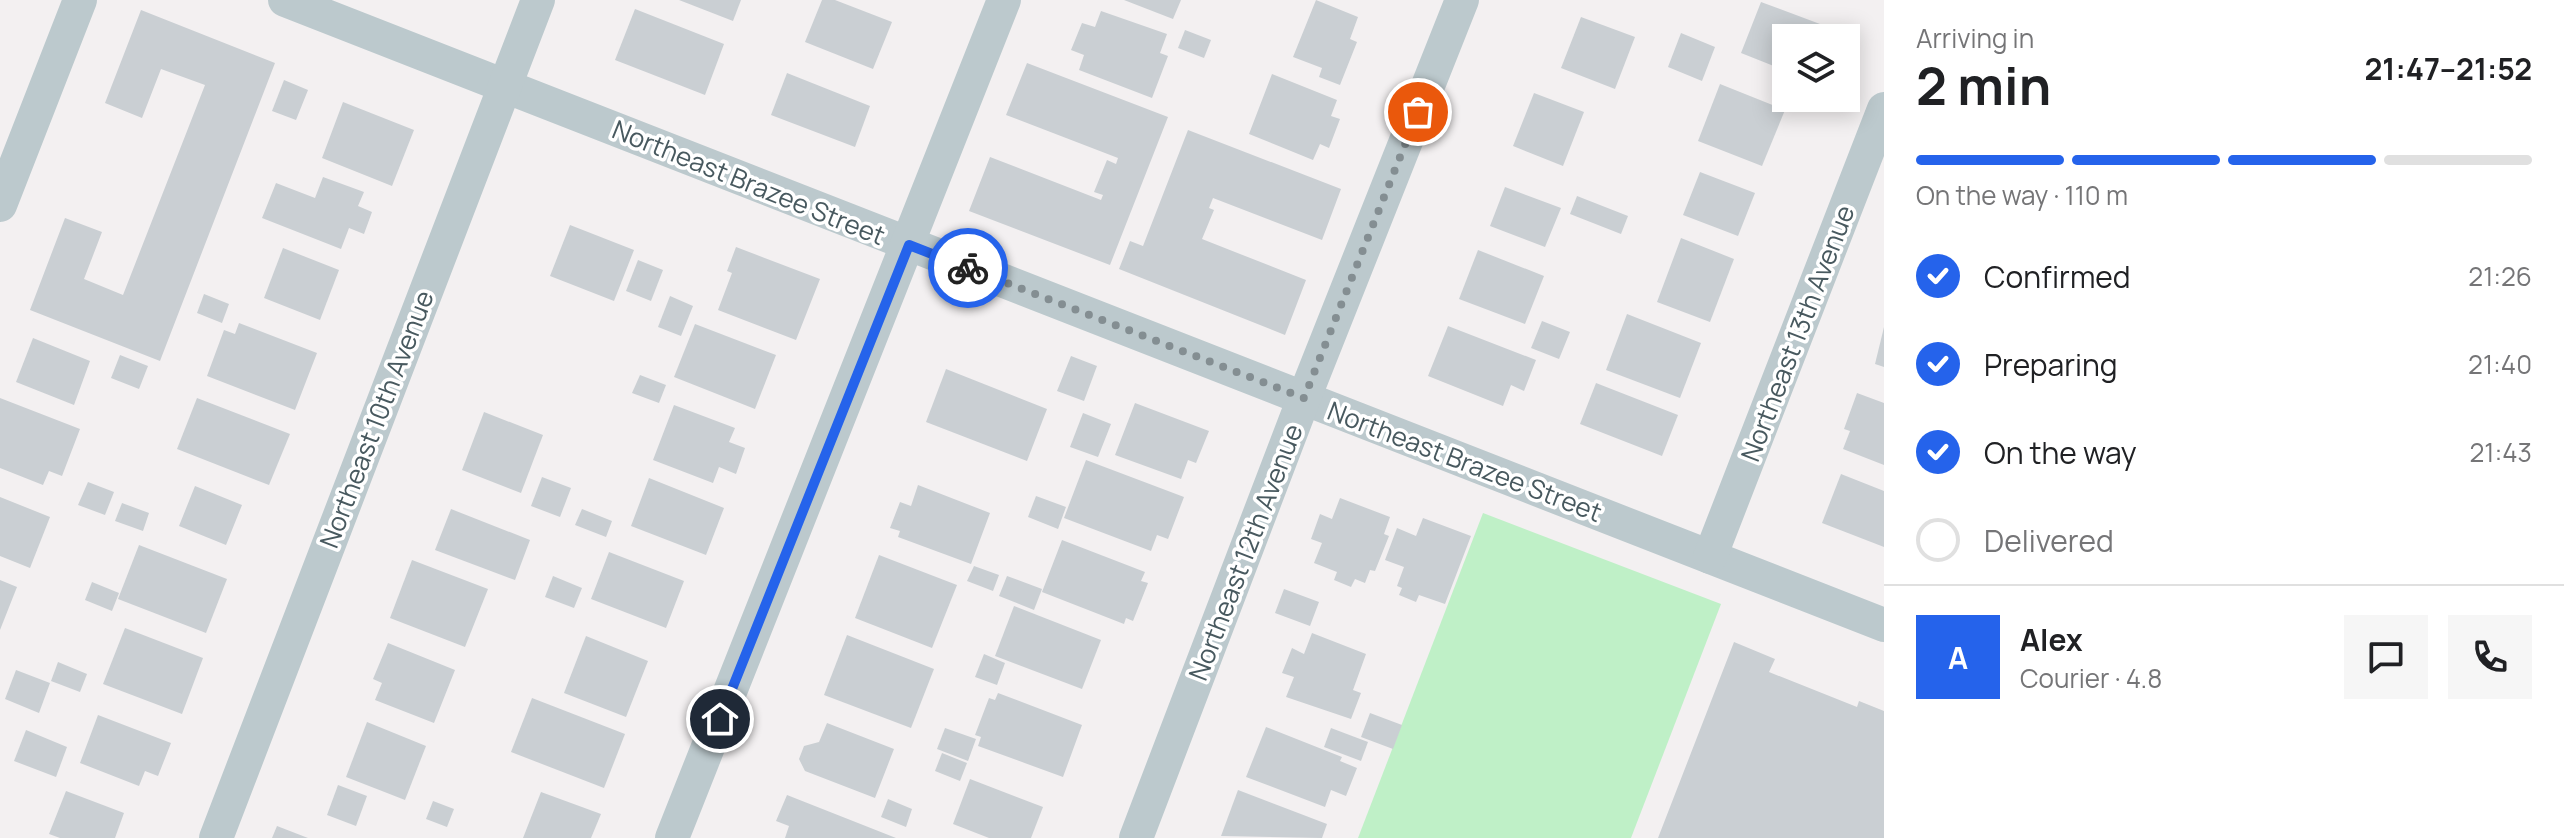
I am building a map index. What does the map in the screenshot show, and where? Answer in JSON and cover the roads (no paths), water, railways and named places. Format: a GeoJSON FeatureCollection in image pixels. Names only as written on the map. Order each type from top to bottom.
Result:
{"type":"FeatureCollection","features":[{"type":"Feature","properties":{"kind":"street"},"geometry":{"type":"LineString","coordinates":[[0,205],[80,0]]}},
{"type":"Feature","properties":{"kind":"street","name":"Northeast Brazee Street"},"geometry":{"type":"LineString","coordinates":[[285,0],[1884,625]]}},
{"type":"Feature","properties":{"kind":"street","name":"Northeast 10th Avenue"},"geometry":{"type":"LineString","coordinates":[[216,838],[538,0]]}},
{"type":"Feature","properties":{"kind":"street"},"geometry":{"type":"LineString","coordinates":[[672,838],[1004,0]]}},
{"type":"Feature","properties":{"kind":"street","name":"Northeast 12th Avenue"},"geometry":{"type":"LineString","coordinates":[[1136,838],[1304,398],[1462,0]]}},
{"type":"Feature","properties":{"kind":"street","name":"Northeast 13th Avenue"},"geometry":{"type":"LineString","coordinates":[[1710,557],[1884,109]]}}]}
